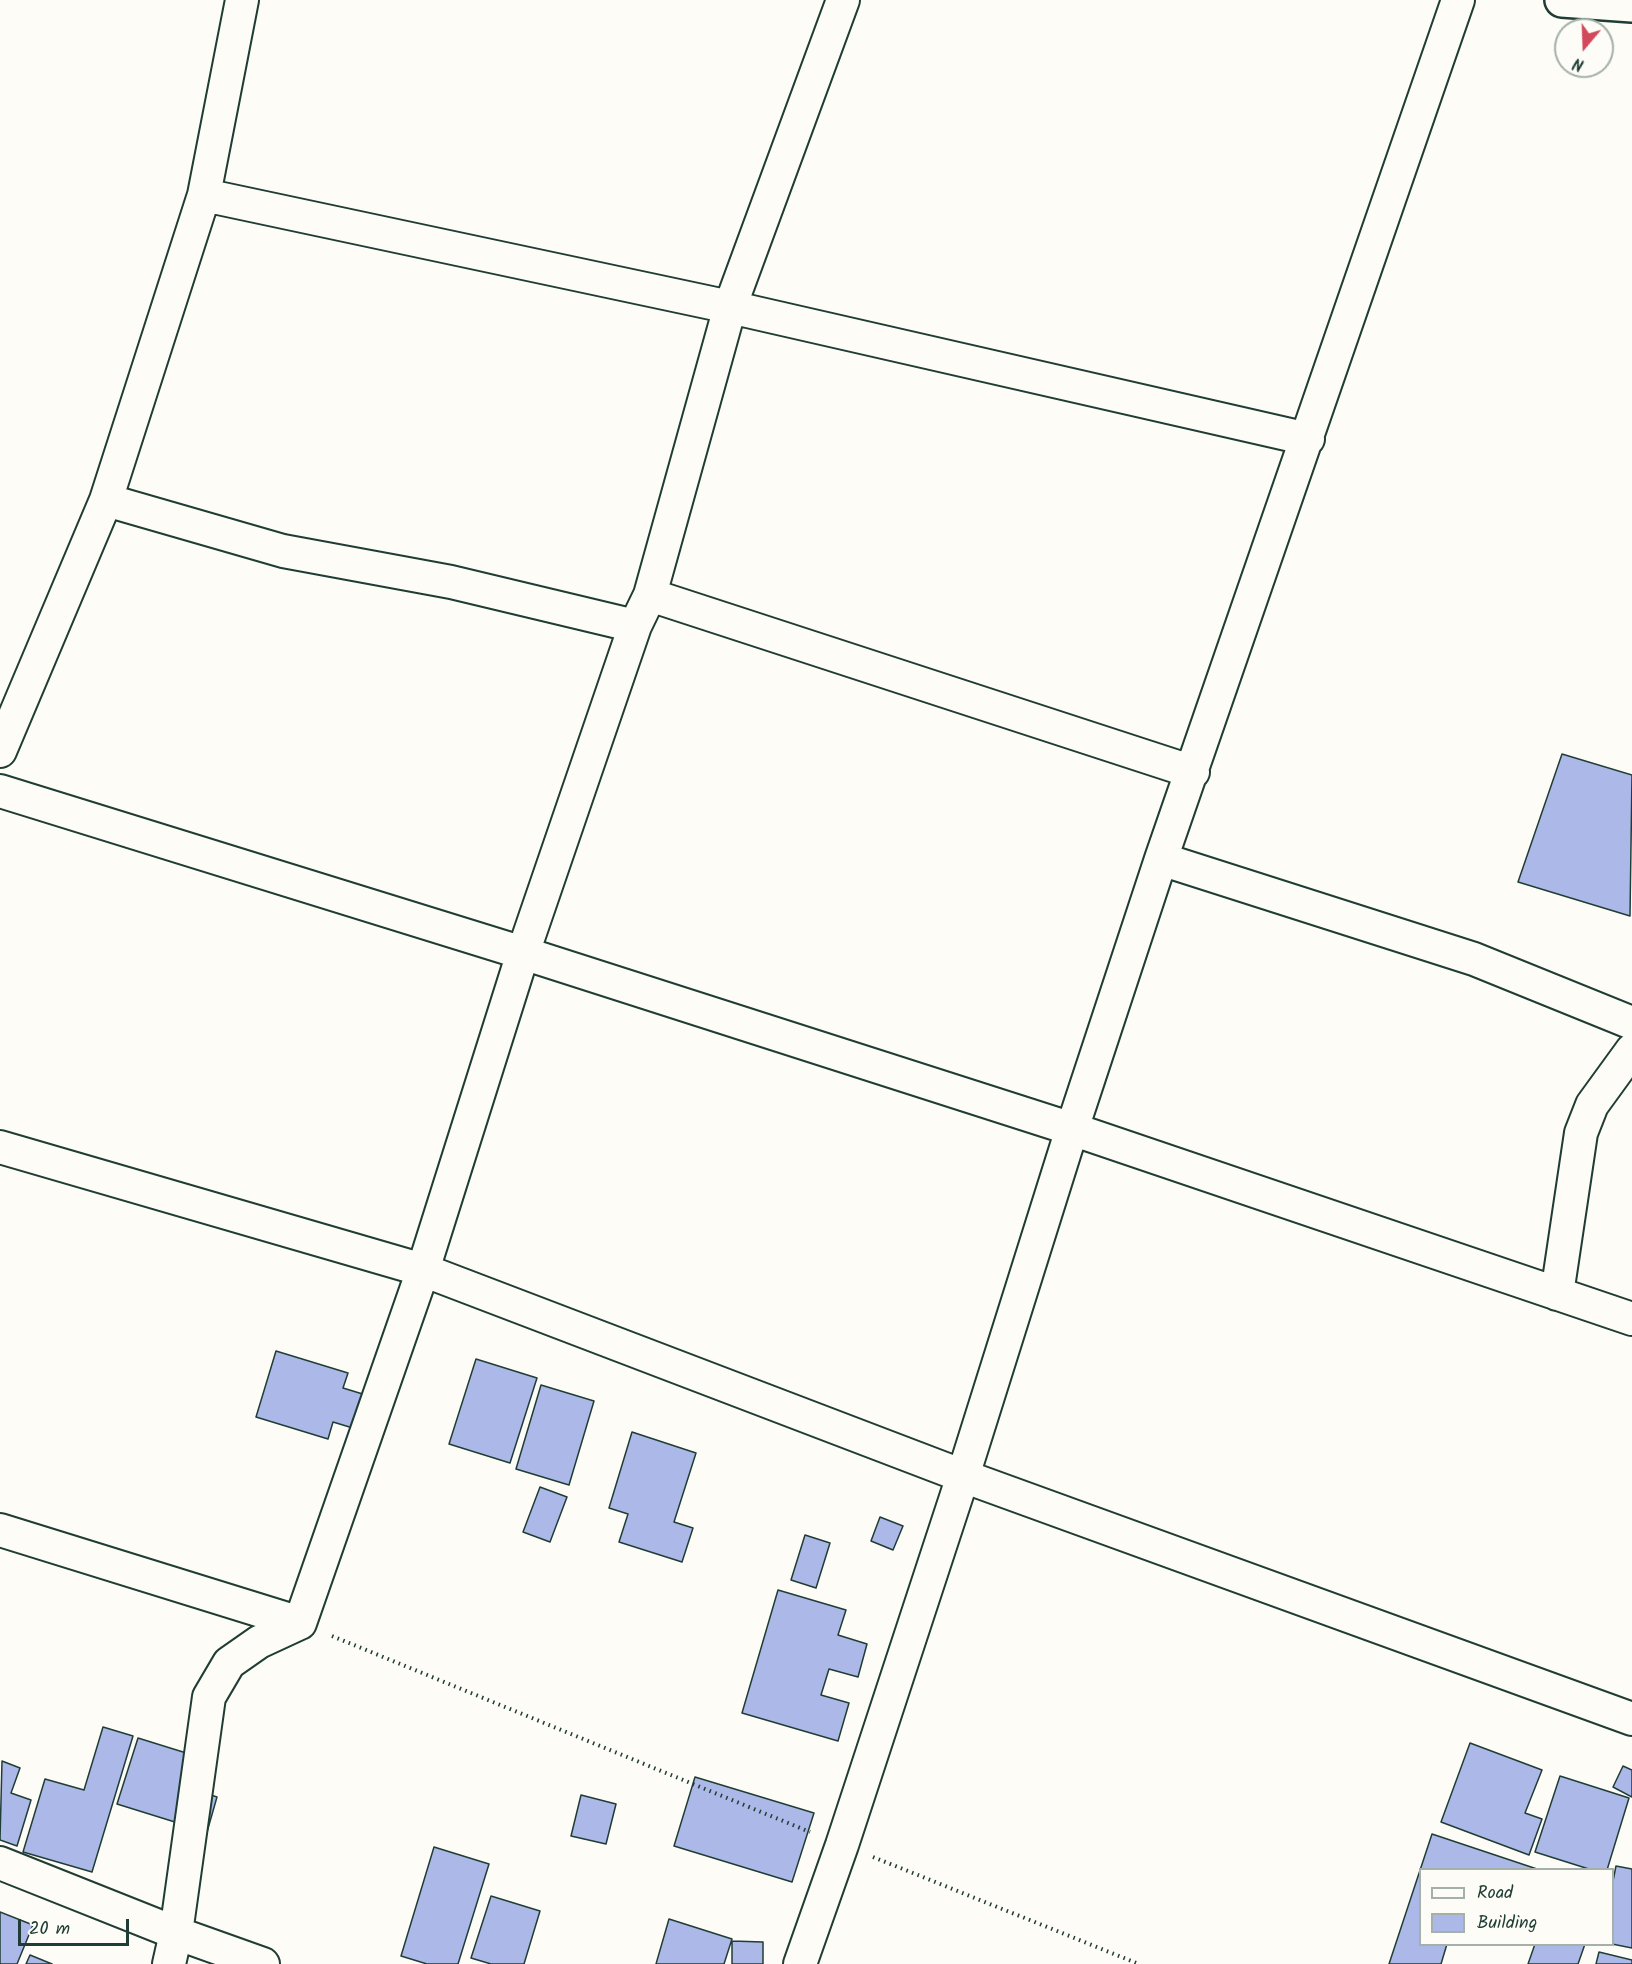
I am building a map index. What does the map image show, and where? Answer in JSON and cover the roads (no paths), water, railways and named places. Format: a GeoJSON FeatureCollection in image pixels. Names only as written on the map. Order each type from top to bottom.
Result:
{"type":"FeatureCollection","features":[{"type":"Feature","properties":{"kind":"highway"},"geometry":{"type":"LineString","coordinates":[[1562,0],[1632,5]]}},
{"type":"Feature","properties":{"kind":"street"},"geometry":{"type":"LineString","coordinates":[[0,751],[106,500],[204,195],[242,0]]}},
{"type":"Feature","properties":{"kind":"street"},"geometry":{"type":"LineString","coordinates":[[169,1964],[176,1933],[208,1697],[229,1663],[259,1642],[300,1623],[423,1270],[523,953],[635,626],[650,595],[730,307],[843,0]]}},
{"type":"Feature","properties":{"kind":"street"},"geometry":{"type":"LineString","coordinates":[[800,1964],[842,1845],[963,1476],[1072,1128],[1161,859],[1193,772],[1458,0]]}},
{"type":"Feature","properties":{"kind":"street"},"geometry":{"type":"LineString","coordinates":[[204,195],[730,307],[1308,439]]}},
{"type":"Feature","properties":{"kind":"street"},"geometry":{"type":"LineString","coordinates":[[106,500],[283,551],[452,582],[635,626]]}},
{"type":"Feature","properties":{"kind":"street"},"geometry":{"type":"LineString","coordinates":[[650,595],[1193,772]]}},
{"type":"Feature","properties":{"kind":"street"},"geometry":{"type":"LineString","coordinates":[[0,791],[523,953],[1072,1128],[1632,1319]]}},
{"type":"Feature","properties":{"kind":"street"},"geometry":{"type":"LineString","coordinates":[[1161,859],[1474,959],[1632,1023]]}},
{"type":"Feature","properties":{"kind":"street"},"geometry":{"type":"LineString","coordinates":[[1557,1294],[1581,1133],[1592,1105],[1632,1050]]}},
{"type":"Feature","properties":{"kind":"street"},"geometry":{"type":"LineString","coordinates":[[0,1147],[423,1270],[963,1476],[1632,1719]]}},
{"type":"Feature","properties":{"kind":"street"},"geometry":{"type":"LineString","coordinates":[[0,1530],[300,1623]]}},
{"type":"Feature","properties":{"kind":"street"},"geometry":{"type":"LineString","coordinates":[[0,1863],[176,1933],[263,1964]]}}]}
